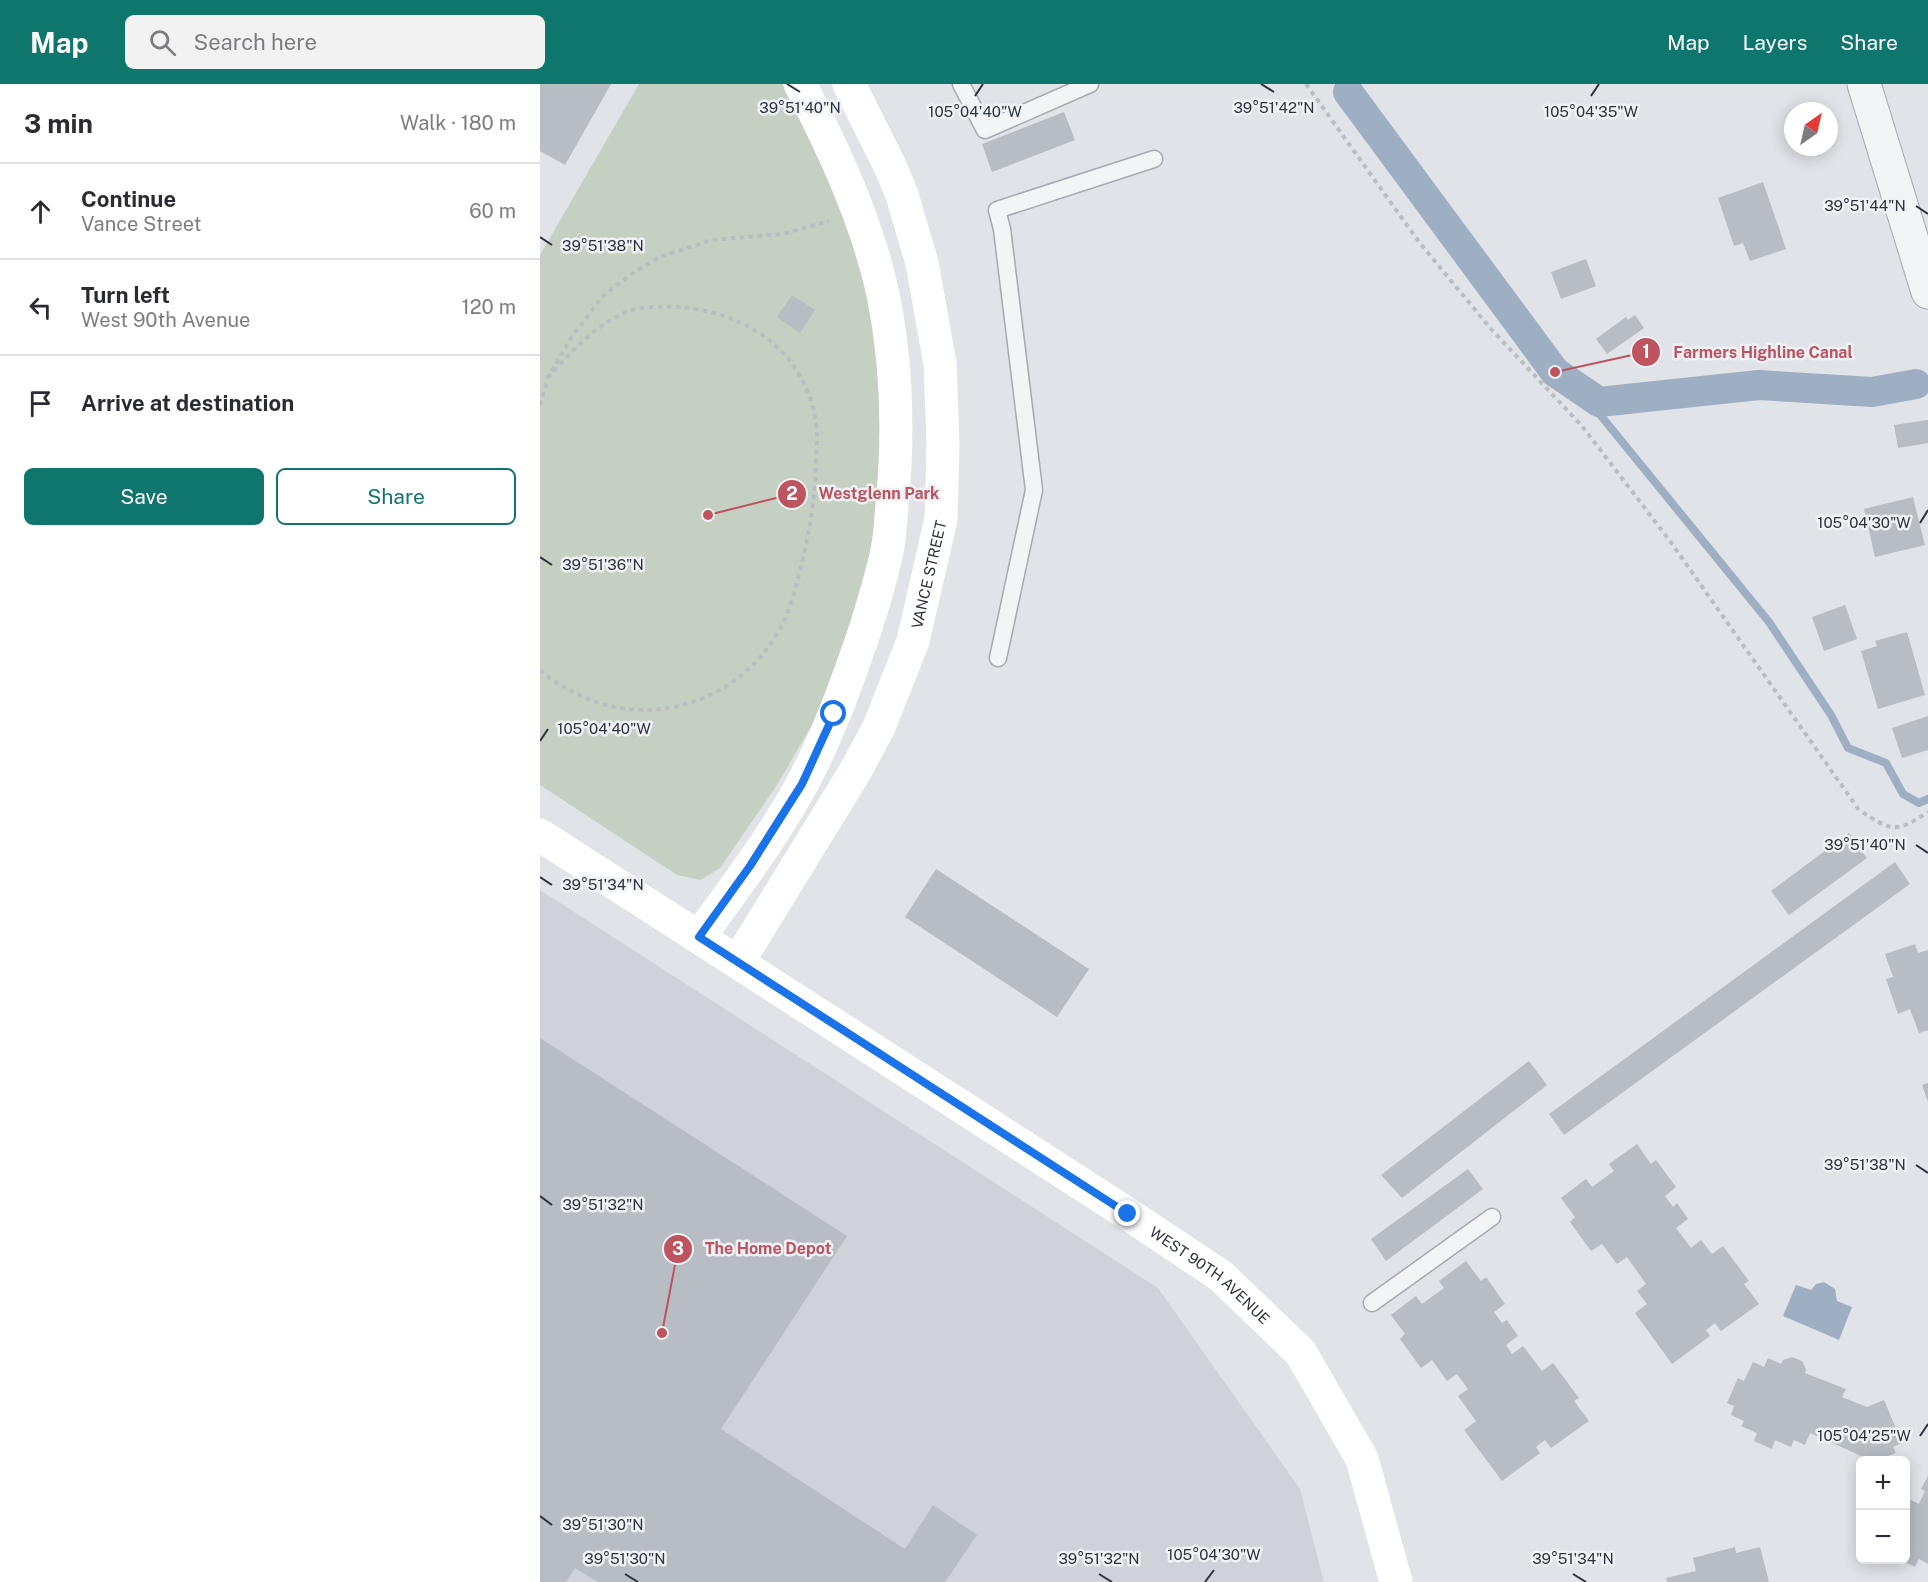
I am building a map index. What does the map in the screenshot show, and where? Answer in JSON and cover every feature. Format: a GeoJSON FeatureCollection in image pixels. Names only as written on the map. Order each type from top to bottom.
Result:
{"type":"FeatureCollection","features":[{"type":"Feature","properties":{"kind":"street"},"geometry":{"type":"LineString","coordinates":[[699,937],[750,866],[802,784],[834,714],[855,660],[888,546],[896,462],[896,406],[892,354],[882,293],[857,211],[835,157],[800,84]]}},
{"type":"Feature","properties":{"kind":"street","name":"VANCE STREET"},"geometry":{"type":"LineString","coordinates":[[738,962],[856,770],[879,727],[913,641],[941,519],[943,442],[940,364],[922,263],[902,195],[849,84]]}},
{"type":"Feature","properties":{"kind":"street"},"geometry":{"type":"LineString","coordinates":[[1864,84],[1928,292]]}},
{"type":"Feature","properties":{"kind":"street","name":"WEST 90TH AVENUE"},"geometry":{"type":"LineString","coordinates":[[540,835],[1221,1276],[1301,1353],[1362,1459],[1396,1582]]}},
{"type":"Feature","properties":{"kind":"lane"},"geometry":{"type":"LineString","coordinates":[[961,84],[985,130],[1090,84]]}},
{"type":"Feature","properties":{"kind":"lane"},"geometry":{"type":"LineString","coordinates":[[998,658],[1034,490],[998,210],[1154,159]]}},
{"type":"Feature","properties":{"kind":"lane"},"geometry":{"type":"LineString","coordinates":[[1372,1303],[1492,1216]]}},
{"type":"Feature","properties":{"kind":"path"},"geometry":{"type":"LineString","coordinates":[[1306,84],[1419,242],[1491,329],[1582,426],[1670,541],[1859,810],[1887,828],[1905,827],[1928,812]]}},
{"type":"Feature","properties":{"kind":"path"},"geometry":{"type":"LineString","coordinates":[[540,405],[548,377],[571,338],[603,296],[631,274],[660,256],[711,240],[783,234],[833,219]]}},
{"type":"Feature","properties":{"kind":"path"},"geometry":{"type":"LineString","coordinates":[[540,670],[585,699],[636,710],[662,709],[705,698],[748,671],[766,653],[788,614],[813,515],[817,435],[813,410],[803,382],[780,348],[749,326],[710,311],[667,306],[625,313],[585,338],[548,377]]}},
{"type":"Feature","properties":{"kind":"shaded area"},"geometry":{"type":"Polygon","coordinates":[[[540,890],[1158,1288],[1300,1489],[1324,1582],[540,1582],[540,890]]]}},
{"type":"Feature","properties":{"kind":"green space"},"geometry":{"type":"Polygon","coordinates":[[[639,84],[783,84],[827,169],[855,247],[874,320],[882,401],[883,478],[870,552],[842,655],[819,713],[777,785],[720,868],[701,880],[677,875],[540,785],[540,255],[639,84]]]}},
{"type":"Feature","properties":{"kind":"water"},"geometry":{"type":"Polygon","coordinates":[[[1824,1282],[1835,1289],[1837,1301],[1852,1307],[1839,1340],[1783,1316],[1796,1285],[1811,1290],[1816,1284],[1824,1282]]]}},
{"type":"Feature","properties":{"kind":"building"},"geometry":{"type":"Polygon","coordinates":[[[540,84],[611,84],[565,165],[540,151],[540,84]]]}},
{"type":"Feature","properties":{"kind":"building"},"geometry":{"type":"Polygon","coordinates":[[[1064,112],[1075,140],[992,172],[982,144],[1064,112]]]}},
{"type":"Feature","properties":{"kind":"building"},"geometry":{"type":"Polygon","coordinates":[[[1763,182],[1786,249],[1750,261],[1743,243],[1734,246],[1718,198],[1763,182]]]}},
{"type":"Feature","properties":{"kind":"building"},"geometry":{"type":"Polygon","coordinates":[[[1586,259],[1596,286],[1561,299],[1551,272],[1586,259]]]}},
{"type":"Feature","properties":{"kind":"building"},"geometry":{"type":"Polygon","coordinates":[[[792,295],[815,310],[800,333],[777,317],[792,295]]]}},
{"type":"Feature","properties":{"kind":"building"},"geometry":{"type":"Polygon","coordinates":[[[1635,315],[1644,328],[1607,354],[1596,339],[1626,317],[1628,320],[1635,315]]]}},
{"type":"Feature","properties":{"kind":"building"},"geometry":{"type":"Polygon","coordinates":[[[1928,420],[1928,443],[1898,448],[1894,425],[1928,420]]]}},
{"type":"Feature","properties":{"kind":"building"},"geometry":{"type":"Polygon","coordinates":[[[1913,497],[1925,545],[1875,557],[1864,509],[1913,497]]]}},
{"type":"Feature","properties":{"kind":"building"},"geometry":{"type":"Polygon","coordinates":[[[1845,605],[1857,639],[1824,651],[1812,617],[1845,605]]]}},
{"type":"Feature","properties":{"kind":"building"},"geometry":{"type":"Polygon","coordinates":[[[1907,632],[1925,695],[1878,709],[1861,651],[1877,646],[1875,641],[1907,632]]]}},
{"type":"Feature","properties":{"kind":"building"},"geometry":{"type":"Polygon","coordinates":[[[1928,716],[1928,750],[1902,758],[1892,728],[1928,716]]]}},
{"type":"Feature","properties":{"kind":"building"},"geometry":{"type":"Polygon","coordinates":[[[1849,833],[1867,858],[1789,915],[1771,891],[1849,833]]]}},
{"type":"Feature","properties":{"kind":"building"},"geometry":{"type":"Polygon","coordinates":[[[1895,862],[1910,884],[1564,1135],[1549,1114],[1895,862]]]}},
{"type":"Feature","properties":{"kind":"building"},"geometry":{"type":"Polygon","coordinates":[[[936,869],[1089,969],[1057,1017],[905,917],[936,869]]]}},
{"type":"Feature","properties":{"kind":"building"},"geometry":{"type":"Polygon","coordinates":[[[1915,944],[1918,953],[1928,950],[1928,1030],[1919,1033],[1910,1009],[1898,1014],[1886,979],[1893,977],[1885,954],[1915,944]]]}},
{"type":"Feature","properties":{"kind":"building"},"geometry":{"type":"Polygon","coordinates":[[[540,1038],[847,1236],[721,1429],[905,1549],[933,1505],[977,1535],[945,1582],[598,1582],[575,1568],[566,1582],[540,1582],[540,1038]]]}},
{"type":"Feature","properties":{"kind":"building"},"geometry":{"type":"Polygon","coordinates":[[[1529,1061],[1547,1085],[1402,1198],[1381,1175],[1529,1061]]]}},
{"type":"Feature","properties":{"kind":"building"},"geometry":{"type":"Polygon","coordinates":[[[1928,1083],[1928,1102],[1922,1085],[1928,1083]]]}},
{"type":"Feature","properties":{"kind":"building"},"geometry":{"type":"Polygon","coordinates":[[[1637,1144],[1651,1164],[1656,1160],[1676,1187],[1665,1196],[1673,1207],[1677,1203],[1688,1219],[1676,1228],[1691,1248],[1701,1240],[1712,1254],[1723,1246],[1749,1281],[1744,1284],[1759,1304],[1721,1331],[1715,1323],[1706,1330],[1710,1336],[1672,1364],[1635,1313],[1647,1304],[1637,1291],[1646,1284],[1627,1257],[1617,1264],[1602,1244],[1591,1251],[1570,1222],[1575,1217],[1561,1198],[1586,1179],[1592,1187],[1614,1171],[1609,1164],[1637,1144]]]}},
{"type":"Feature","properties":{"kind":"building"},"geometry":{"type":"Polygon","coordinates":[[[1468,1169],[1483,1189],[1386,1261],[1371,1239],[1468,1169]]]}},
{"type":"Feature","properties":{"kind":"building"},"geometry":{"type":"Polygon","coordinates":[[[1466,1261],[1481,1281],[1486,1277],[1505,1304],[1494,1312],[1502,1323],[1507,1320],[1518,1336],[1506,1345],[1512,1354],[1523,1346],[1542,1371],[1553,1363],[1579,1398],[1574,1401],[1589,1421],[1551,1448],[1545,1440],[1536,1447],[1540,1453],[1502,1481],[1464,1430],[1476,1421],[1458,1396],[1468,1389],[1457,1374],[1447,1381],[1432,1360],[1421,1368],[1400,1339],[1405,1334],[1391,1315],[1416,1296],[1422,1304],[1444,1288],[1439,1281],[1466,1261]]]}},
{"type":"Feature","properties":{"kind":"building"},"geometry":{"type":"Polygon","coordinates":[[[1792,1357],[1802,1361],[1806,1369],[1805,1373],[1846,1389],[1842,1397],[1867,1407],[1884,1400],[1902,1443],[1893,1447],[1896,1453],[1888,1456],[1861,1456],[1810,1433],[1805,1445],[1794,1440],[1791,1447],[1775,1440],[1772,1449],[1754,1441],[1757,1433],[1741,1426],[1744,1421],[1731,1415],[1734,1406],[1727,1403],[1738,1378],[1744,1381],[1753,1362],[1764,1367],[1768,1358],[1781,1364],[1783,1360],[1792,1357]]]}},
{"type":"Feature","properties":{"kind":"building"},"geometry":{"type":"Polygon","coordinates":[[[1928,1476],[1928,1564],[1919,1559],[1915,1567],[1909,1564],[1910,1500],[1919,1504],[1925,1491],[1921,1489],[1928,1476]]]}},
{"type":"Feature","properties":{"kind":"building"},"geometry":{"type":"Polygon","coordinates":[[[1735,1547],[1736,1553],[1760,1547],[1769,1582],[1667,1582],[1666,1578],[1696,1571],[1693,1558],[1735,1547]]]}},
{"type":"Feature","properties":{"kind":"waterway"},"geometry":{"type":"LineString","coordinates":[[1348,92],[1555,372],[1599,402],[1759,385],[1872,392],[1916,384]]}},
{"type":"Feature","properties":{"kind":"waterway"},"geometry":{"type":"LineString","coordinates":[[1597,411],[1769,622],[1831,715],[1848,748],[1886,763],[1903,794],[1919,803],[1928,799]]}},
{"type":"Feature","properties":{"kind":"place","name":"Farmers Highline Canal"},"geometry":{"type":"Point","coordinates":[1555,372]}},
{"type":"Feature","properties":{"kind":"place","name":"Westglenn Park"},"geometry":{"type":"Point","coordinates":[708,515]}},
{"type":"Feature","properties":{"kind":"place","name":"The Home Depot"},"geometry":{"type":"Point","coordinates":[662,1333]}},
{"type":"Feature","properties":{"kind":"route"},"geometry":{"type":"LineString","coordinates":[[834,714],[802,784],[750,866],[699,937],[1128,1214]]}}]}
